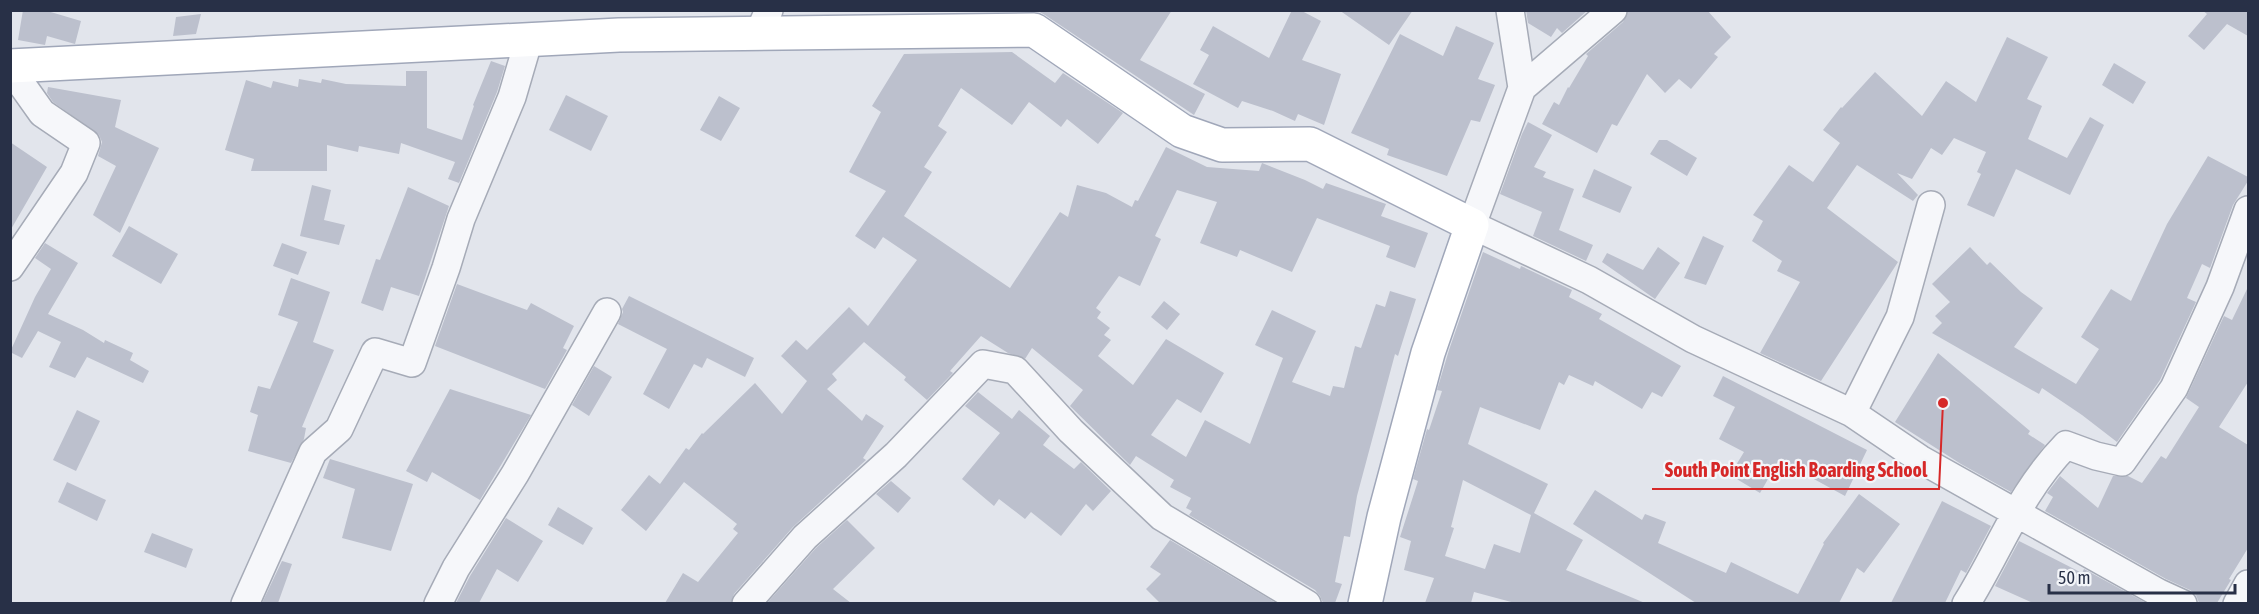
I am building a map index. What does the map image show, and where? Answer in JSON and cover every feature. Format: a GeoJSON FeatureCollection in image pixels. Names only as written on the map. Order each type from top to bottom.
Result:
{"type":"FeatureCollection","features":[{"type":"Feature","properties":{"kind":"main road"},"geometry":{"type":"LineString","coordinates":[[10,67],[618,35],[764,22],[1029,20],[1182,131],[1222,145],[1310,144],[1472,225],[1428,352],[1384,517],[1365,603]]}},
{"type":"Feature","properties":{"kind":"street"},"geometry":{"type":"LineString","coordinates":[[1510,10],[1522,88],[1472,225],[1589,280],[1693,339],[1852,413],[1920,459],[2159,593],[2183,603]]}},
{"type":"Feature","properties":{"kind":"street"},"geometry":{"type":"LineString","coordinates":[[1522,88],[1612,10]]}},
{"type":"Feature","properties":{"kind":"street"},"geometry":{"type":"LineString","coordinates":[[245,603],[313,452],[339,429],[375,352],[412,363],[461,219],[512,97],[529,39]]}},
{"type":"Feature","properties":{"kind":"street"},"geometry":{"type":"LineString","coordinates":[[10,67],[42,112],[86,143],[74,173],[10,267]]}},
{"type":"Feature","properties":{"kind":"street"},"geometry":{"type":"LineString","coordinates":[[1852,413],[1900,317],[1931,205]]}},
{"type":"Feature","properties":{"kind":"street"},"geometry":{"type":"LineString","coordinates":[[1966,603],[2016,511],[2050,462],[2066,445],[2096,456],[2122,462],[2174,388],[2220,286],[2248,210]]}},
{"type":"Feature","properties":{"kind":"street"},"geometry":{"type":"LineString","coordinates":[[438,603],[456,568],[515,474],[607,312]]}},
{"type":"Feature","properties":{"kind":"street"},"geometry":{"type":"LineString","coordinates":[[747,603],[805,537],[896,455],[983,364],[1015,370],[1071,431],[1162,517],[1307,603]]}},
{"type":"Feature","properties":{"kind":"street"},"geometry":{"type":"LineString","coordinates":[[2237,603],[2248,584]]}},
{"type":"Feature","properties":{"kind":"building"},"geometry":{"type":"Polygon","coordinates":[[[23,10],[44,10],[81,21],[75,44],[47,36],[45,45],[18,40],[23,10]]]}},
{"type":"Feature","properties":{"kind":"building"},"geometry":{"type":"Polygon","coordinates":[[[1036,10],[1172,10],[1140,60],[1205,94],[1194,115],[1045,15],[1036,10]]]}},
{"type":"Feature","properties":{"kind":"building"},"geometry":{"type":"Polygon","coordinates":[[[1292,10],[1300,10],[1321,21],[1302,60],[1341,74],[1324,125],[1298,114],[1295,121],[1242,101],[1238,108],[1193,84],[1209,55],[1200,50],[1213,26],[1269,58],[1292,10]]]}},
{"type":"Feature","properties":{"kind":"building"},"geometry":{"type":"Polygon","coordinates":[[[1339,10],[1413,10],[1389,45],[1339,10]]]}},
{"type":"Feature","properties":{"kind":"building"},"geometry":{"type":"Polygon","coordinates":[[[1526,10],[1588,10],[1562,33],[1557,28],[1551,37],[1528,23],[1526,10]]]}},
{"type":"Feature","properties":{"kind":"building"},"geometry":{"type":"Polygon","coordinates":[[[1628,10],[1707,10],[1731,37],[1714,54],[1718,57],[1691,89],[1679,79],[1665,93],[1647,74],[1617,126],[1612,124],[1597,153],[1542,124],[1554,102],[1559,105],[1588,56],[1586,54],[1623,22],[1628,10]]]}},
{"type":"Feature","properties":{"kind":"building"},"geometry":{"type":"Polygon","coordinates":[[[2202,10],[2248,10],[2248,36],[2227,24],[2204,50],[2188,36],[2207,14],[2202,10]]]}},
{"type":"Feature","properties":{"kind":"building"},"geometry":{"type":"Polygon","coordinates":[[[201,14],[196,34],[173,36],[176,17],[201,14]]]}},
{"type":"Feature","properties":{"kind":"building"},"geometry":{"type":"Polygon","coordinates":[[[1456,26],[1494,43],[1478,79],[1495,85],[1480,122],[1471,120],[1447,176],[1387,155],[1389,149],[1351,133],[1400,34],[1443,56],[1456,26]]]}},
{"type":"Feature","properties":{"kind":"building"},"geometry":{"type":"Polygon","coordinates":[[[2007,37],[2048,57],[2027,99],[2042,106],[2028,139],[2067,158],[2090,117],[2104,125],[2070,195],[2016,169],[1994,217],[1967,205],[1981,174],[1977,172],[1986,152],[1954,138],[1942,155],[1931,148],[1912,179],[1897,173],[1918,195],[1913,201],[1857,165],[1827,208],[1898,262],[1821,381],[1760,353],[1800,282],[1777,271],[1782,261],[1752,241],[1763,221],[1753,215],[1789,165],[1813,182],[1840,143],[1823,130],[1841,107],[1875,72],[1922,116],[1946,81],[1976,102],[2007,37]]]}},
{"type":"Feature","properties":{"kind":"building"},"geometry":{"type":"Polygon","coordinates":[[[1012,52],[1055,83],[1063,73],[1123,113],[1098,144],[1067,119],[1061,127],[1029,102],[1012,125],[961,88],[938,126],[947,132],[924,167],[932,172],[904,216],[1010,288],[1060,212],[1068,217],[1077,185],[1106,193],[1132,207],[1135,200],[1138,201],[1166,147],[1207,167],[1259,171],[1262,163],[1323,189],[1326,183],[1386,204],[1381,216],[1428,233],[1415,268],[1386,257],[1390,246],[1317,218],[1292,272],[1240,250],[1237,257],[1200,243],[1217,202],[1177,190],[1155,236],[1161,239],[1140,286],[1119,276],[1096,308],[1101,312],[1097,318],[1110,328],[1104,335],[1111,340],[1098,356],[1133,385],[1166,339],[1224,373],[1201,413],[1177,399],[1151,435],[1186,457],[1205,420],[1250,444],[1283,358],[1255,345],[1272,310],[1316,331],[1292,382],[1330,396],[1333,386],[1344,388],[1355,346],[1361,348],[1376,304],[1385,307],[1390,291],[1416,299],[1398,356],[1395,354],[1357,496],[1350,537],[1344,536],[1335,582],[1342,584],[1335,603],[1323,603],[1315,590],[1189,515],[1192,511],[1186,508],[1191,498],[1170,487],[1174,480],[1136,456],[1130,465],[1070,406],[1083,390],[1032,348],[1025,359],[1008,353],[981,336],[950,371],[953,373],[927,400],[904,380],[906,377],[864,342],[832,374],[837,380],[827,389],[862,421],[866,414],[884,426],[863,458],[866,460],[793,527],[734,594],[731,603],[665,603],[683,573],[698,582],[738,533],[733,529],[737,524],[684,482],[646,531],[621,510],[649,475],[660,484],[686,448],[689,450],[702,433],[755,383],[782,414],[807,381],[781,356],[796,340],[807,350],[849,307],[868,326],[917,260],[883,237],[875,249],[855,236],[886,191],[849,172],[881,112],[872,106],[904,54],[1012,52]]]}},
{"type":"Feature","properties":{"kind":"building"},"geometry":{"type":"Polygon","coordinates":[[[491,61],[505,66],[497,92],[459,183],[448,179],[455,162],[401,143],[399,154],[359,146],[358,152],[327,145],[327,171],[251,171],[254,159],[225,150],[246,80],[271,88],[273,81],[298,87],[299,79],[321,83],[322,79],[346,84],[406,86],[406,71],[427,71],[427,128],[462,140],[491,61]]]}},
{"type":"Feature","properties":{"kind":"building"},"geometry":{"type":"Polygon","coordinates":[[[2114,63],[2146,82],[2133,104],[2102,85],[2114,63]]]}},
{"type":"Feature","properties":{"kind":"building"},"geometry":{"type":"Polygon","coordinates":[[[48,87],[121,100],[115,127],[159,148],[120,233],[93,215],[116,166],[98,156],[102,142],[99,135],[53,102],[47,93],[48,87]]]}},
{"type":"Feature","properties":{"kind":"building"},"geometry":{"type":"Polygon","coordinates":[[[566,95],[608,116],[591,151],[549,130],[566,95]]]}},
{"type":"Feature","properties":{"kind":"building"},"geometry":{"type":"Polygon","coordinates":[[[719,96],[740,108],[721,141],[700,130],[719,96]]]}},
{"type":"Feature","properties":{"kind":"building"},"geometry":{"type":"Polygon","coordinates":[[[1528,122],[1552,135],[1534,167],[1546,172],[1543,177],[1574,189],[1559,230],[1593,245],[1586,261],[1533,236],[1542,212],[1500,194],[1528,122]]]}},
{"type":"Feature","properties":{"kind":"building"},"geometry":{"type":"Polygon","coordinates":[[[1659,140],[1667,140],[1697,158],[1687,176],[1650,154],[1659,140]]]}},
{"type":"Feature","properties":{"kind":"building"},"geometry":{"type":"Polygon","coordinates":[[[10,142],[47,167],[10,231],[10,142]]]}},
{"type":"Feature","properties":{"kind":"building"},"geometry":{"type":"Polygon","coordinates":[[[2208,156],[2248,177],[2248,181],[2233,205],[2210,268],[2202,264],[2187,298],[2196,302],[2160,380],[2117,442],[2042,388],[2039,394],[1932,333],[1942,323],[1935,316],[1950,302],[1932,284],[1970,247],[1987,265],[1990,262],[2021,292],[2043,308],[2014,347],[2076,384],[2099,349],[2081,337],[2111,289],[2131,301],[2167,224],[2208,156]]]}},
{"type":"Feature","properties":{"kind":"building"},"geometry":{"type":"Polygon","coordinates":[[[1594,169],[1632,187],[1620,213],[1582,197],[1594,169]]]}},
{"type":"Feature","properties":{"kind":"building"},"geometry":{"type":"Polygon","coordinates":[[[312,185],[331,190],[324,220],[345,225],[339,245],[300,236],[312,185]]]}},
{"type":"Feature","properties":{"kind":"building"},"geometry":{"type":"Polygon","coordinates":[[[408,187],[449,206],[419,296],[391,287],[383,311],[361,303],[376,259],[380,260],[408,187]]]}},
{"type":"Feature","properties":{"kind":"building"},"geometry":{"type":"Polygon","coordinates":[[[129,226],[178,254],[161,284],[112,256],[129,226]]]}},
{"type":"Feature","properties":{"kind":"building"},"geometry":{"type":"Polygon","coordinates":[[[1703,236],[1724,246],[1706,285],[1684,278],[1703,236]]]}},
{"type":"Feature","properties":{"kind":"building"},"geometry":{"type":"Polygon","coordinates":[[[45,243],[78,263],[48,314],[83,330],[104,343],[105,340],[133,353],[130,360],[149,371],[143,383],[87,357],[75,378],[49,367],[61,342],[38,331],[22,358],[10,352],[35,297],[51,269],[35,258],[45,243]]]}},
{"type":"Feature","properties":{"kind":"building"},"geometry":{"type":"Polygon","coordinates":[[[282,243],[307,252],[298,275],[273,266],[282,243]]]}},
{"type":"Feature","properties":{"kind":"building"},"geometry":{"type":"Polygon","coordinates":[[[1658,247],[1680,263],[1655,299],[1602,262],[1607,253],[1643,270],[1658,247]]]}},
{"type":"Feature","properties":{"kind":"building"},"geometry":{"type":"Polygon","coordinates":[[[1483,252],[1520,269],[1521,266],[1572,290],[1569,297],[1602,314],[1599,319],[1681,366],[1662,397],[1652,392],[1642,409],[1595,381],[1593,386],[1569,375],[1564,385],[1559,382],[1540,430],[1480,407],[1468,444],[1548,484],[1534,513],[1583,540],[1566,570],[1645,603],[1515,603],[1474,592],[1471,603],[1425,603],[1434,578],[1404,570],[1411,541],[1400,537],[1418,481],[1413,479],[1427,429],[1429,430],[1442,391],[1437,390],[1483,252]],[[1463,480],[1451,527],[1454,528],[1445,556],[1485,569],[1494,544],[1520,553],[1531,515],[1463,480]]]}},
{"type":"Feature","properties":{"kind":"building"},"geometry":{"type":"Polygon","coordinates":[[[291,278],[330,292],[313,342],[334,350],[302,427],[306,428],[304,439],[291,463],[248,451],[258,415],[250,412],[258,386],[270,389],[298,322],[278,315],[291,278]]]}},
{"type":"Feature","properties":{"kind":"building"},"geometry":{"type":"Polygon","coordinates":[[[457,284],[527,310],[531,303],[574,326],[563,348],[567,350],[545,389],[435,346],[457,284]]]}},
{"type":"Feature","properties":{"kind":"building"},"geometry":{"type":"Polygon","coordinates":[[[2248,287],[2248,382],[2219,427],[2248,445],[2248,548],[2217,603],[2199,603],[2196,595],[2190,590],[2166,579],[2045,511],[2053,497],[2047,493],[2060,476],[2098,508],[2113,476],[2128,476],[2142,483],[2161,456],[2166,459],[2199,407],[2186,398],[2224,316],[2232,320],[2248,287]]]}},
{"type":"Feature","properties":{"kind":"building"},"geometry":{"type":"Polygon","coordinates":[[[629,296],[754,358],[745,377],[707,358],[702,368],[694,364],[669,409],[643,394],[667,349],[618,324],[629,296]]]}},
{"type":"Feature","properties":{"kind":"building"},"geometry":{"type":"Polygon","coordinates":[[[1164,301],[1180,314],[1167,330],[1151,317],[1164,301]]]}},
{"type":"Feature","properties":{"kind":"building"},"geometry":{"type":"Polygon","coordinates":[[[1938,353],[2030,431],[2028,434],[2045,445],[2011,492],[1961,464],[1895,422],[1938,353]]]}},
{"type":"Feature","properties":{"kind":"building"},"geometry":{"type":"Polygon","coordinates":[[[594,366],[612,377],[589,416],[572,405],[594,366]]]}},
{"type":"Feature","properties":{"kind":"building"},"geometry":{"type":"Polygon","coordinates":[[[1723,376],[1867,450],[1845,496],[1779,460],[1760,493],[1730,475],[1744,452],[1719,439],[1735,407],[1713,396],[1723,376]]]}},
{"type":"Feature","properties":{"kind":"building"},"geometry":{"type":"Polygon","coordinates":[[[450,389],[531,415],[480,500],[432,472],[427,482],[406,471],[450,389]]]}},
{"type":"Feature","properties":{"kind":"building"},"geometry":{"type":"Polygon","coordinates":[[[978,392],[1012,419],[1019,410],[1050,436],[1043,445],[1074,469],[1081,462],[1111,491],[1093,511],[1086,504],[1061,536],[1031,512],[1025,519],[999,499],[994,506],[962,479],[1000,433],[965,406],[978,392]]]}},
{"type":"Feature","properties":{"kind":"building"},"geometry":{"type":"Polygon","coordinates":[[[77,410],[100,421],[76,471],[53,460],[77,410]]]}},
{"type":"Feature","properties":{"kind":"building"},"geometry":{"type":"Polygon","coordinates":[[[330,459],[413,484],[391,551],[342,538],[355,489],[323,478],[330,459]]]}},
{"type":"Feature","properties":{"kind":"building"},"geometry":{"type":"Polygon","coordinates":[[[891,481],[911,498],[898,513],[876,494],[891,481]]]}},
{"type":"Feature","properties":{"kind":"building"},"geometry":{"type":"Polygon","coordinates":[[[67,482],[106,500],[97,521],[58,502],[67,482]]]}},
{"type":"Feature","properties":{"kind":"building"},"geometry":{"type":"Polygon","coordinates":[[[1595,490],[1642,520],[1645,514],[1666,522],[1658,543],[1726,573],[1731,562],[1798,594],[1823,543],[1859,494],[1900,524],[1864,573],[1857,568],[1839,603],[1696,603],[1573,524],[1595,490]]]}},
{"type":"Feature","properties":{"kind":"building"},"geometry":{"type":"Polygon","coordinates":[[[1942,501],[1991,526],[1966,573],[1961,570],[1945,603],[1891,603],[1942,501]]]}},
{"type":"Feature","properties":{"kind":"building"},"geometry":{"type":"Polygon","coordinates":[[[558,507],[593,528],[583,545],[548,525],[558,507]]]}},
{"type":"Feature","properties":{"kind":"building"},"geometry":{"type":"Polygon","coordinates":[[[506,518],[543,541],[518,582],[497,569],[479,603],[456,603],[470,576],[506,518]]]}},
{"type":"Feature","properties":{"kind":"building"},"geometry":{"type":"Polygon","coordinates":[[[847,520],[875,548],[833,589],[851,603],[767,603],[816,548],[847,520]]]}},
{"type":"Feature","properties":{"kind":"building"},"geometry":{"type":"Polygon","coordinates":[[[152,533],[193,549],[186,568],[144,552],[152,533]]]}},
{"type":"Feature","properties":{"kind":"building"},"geometry":{"type":"Polygon","coordinates":[[[1170,540],[1276,603],[1160,603],[1146,589],[1161,574],[1150,567],[1170,540]]]}},
{"type":"Feature","properties":{"kind":"building"},"geometry":{"type":"Polygon","coordinates":[[[2019,541],[2082,573],[2084,569],[2146,603],[2033,603],[1995,586],[2019,541]]]}},
{"type":"Feature","properties":{"kind":"building"},"geometry":{"type":"Polygon","coordinates":[[[282,561],[292,564],[278,603],[262,603],[282,561]]]}},
{"type":"Feature","properties":{"kind":"place","name":"South Point English Boarding School"},"geometry":{"type":"Point","coordinates":[1943,403]}}]}
